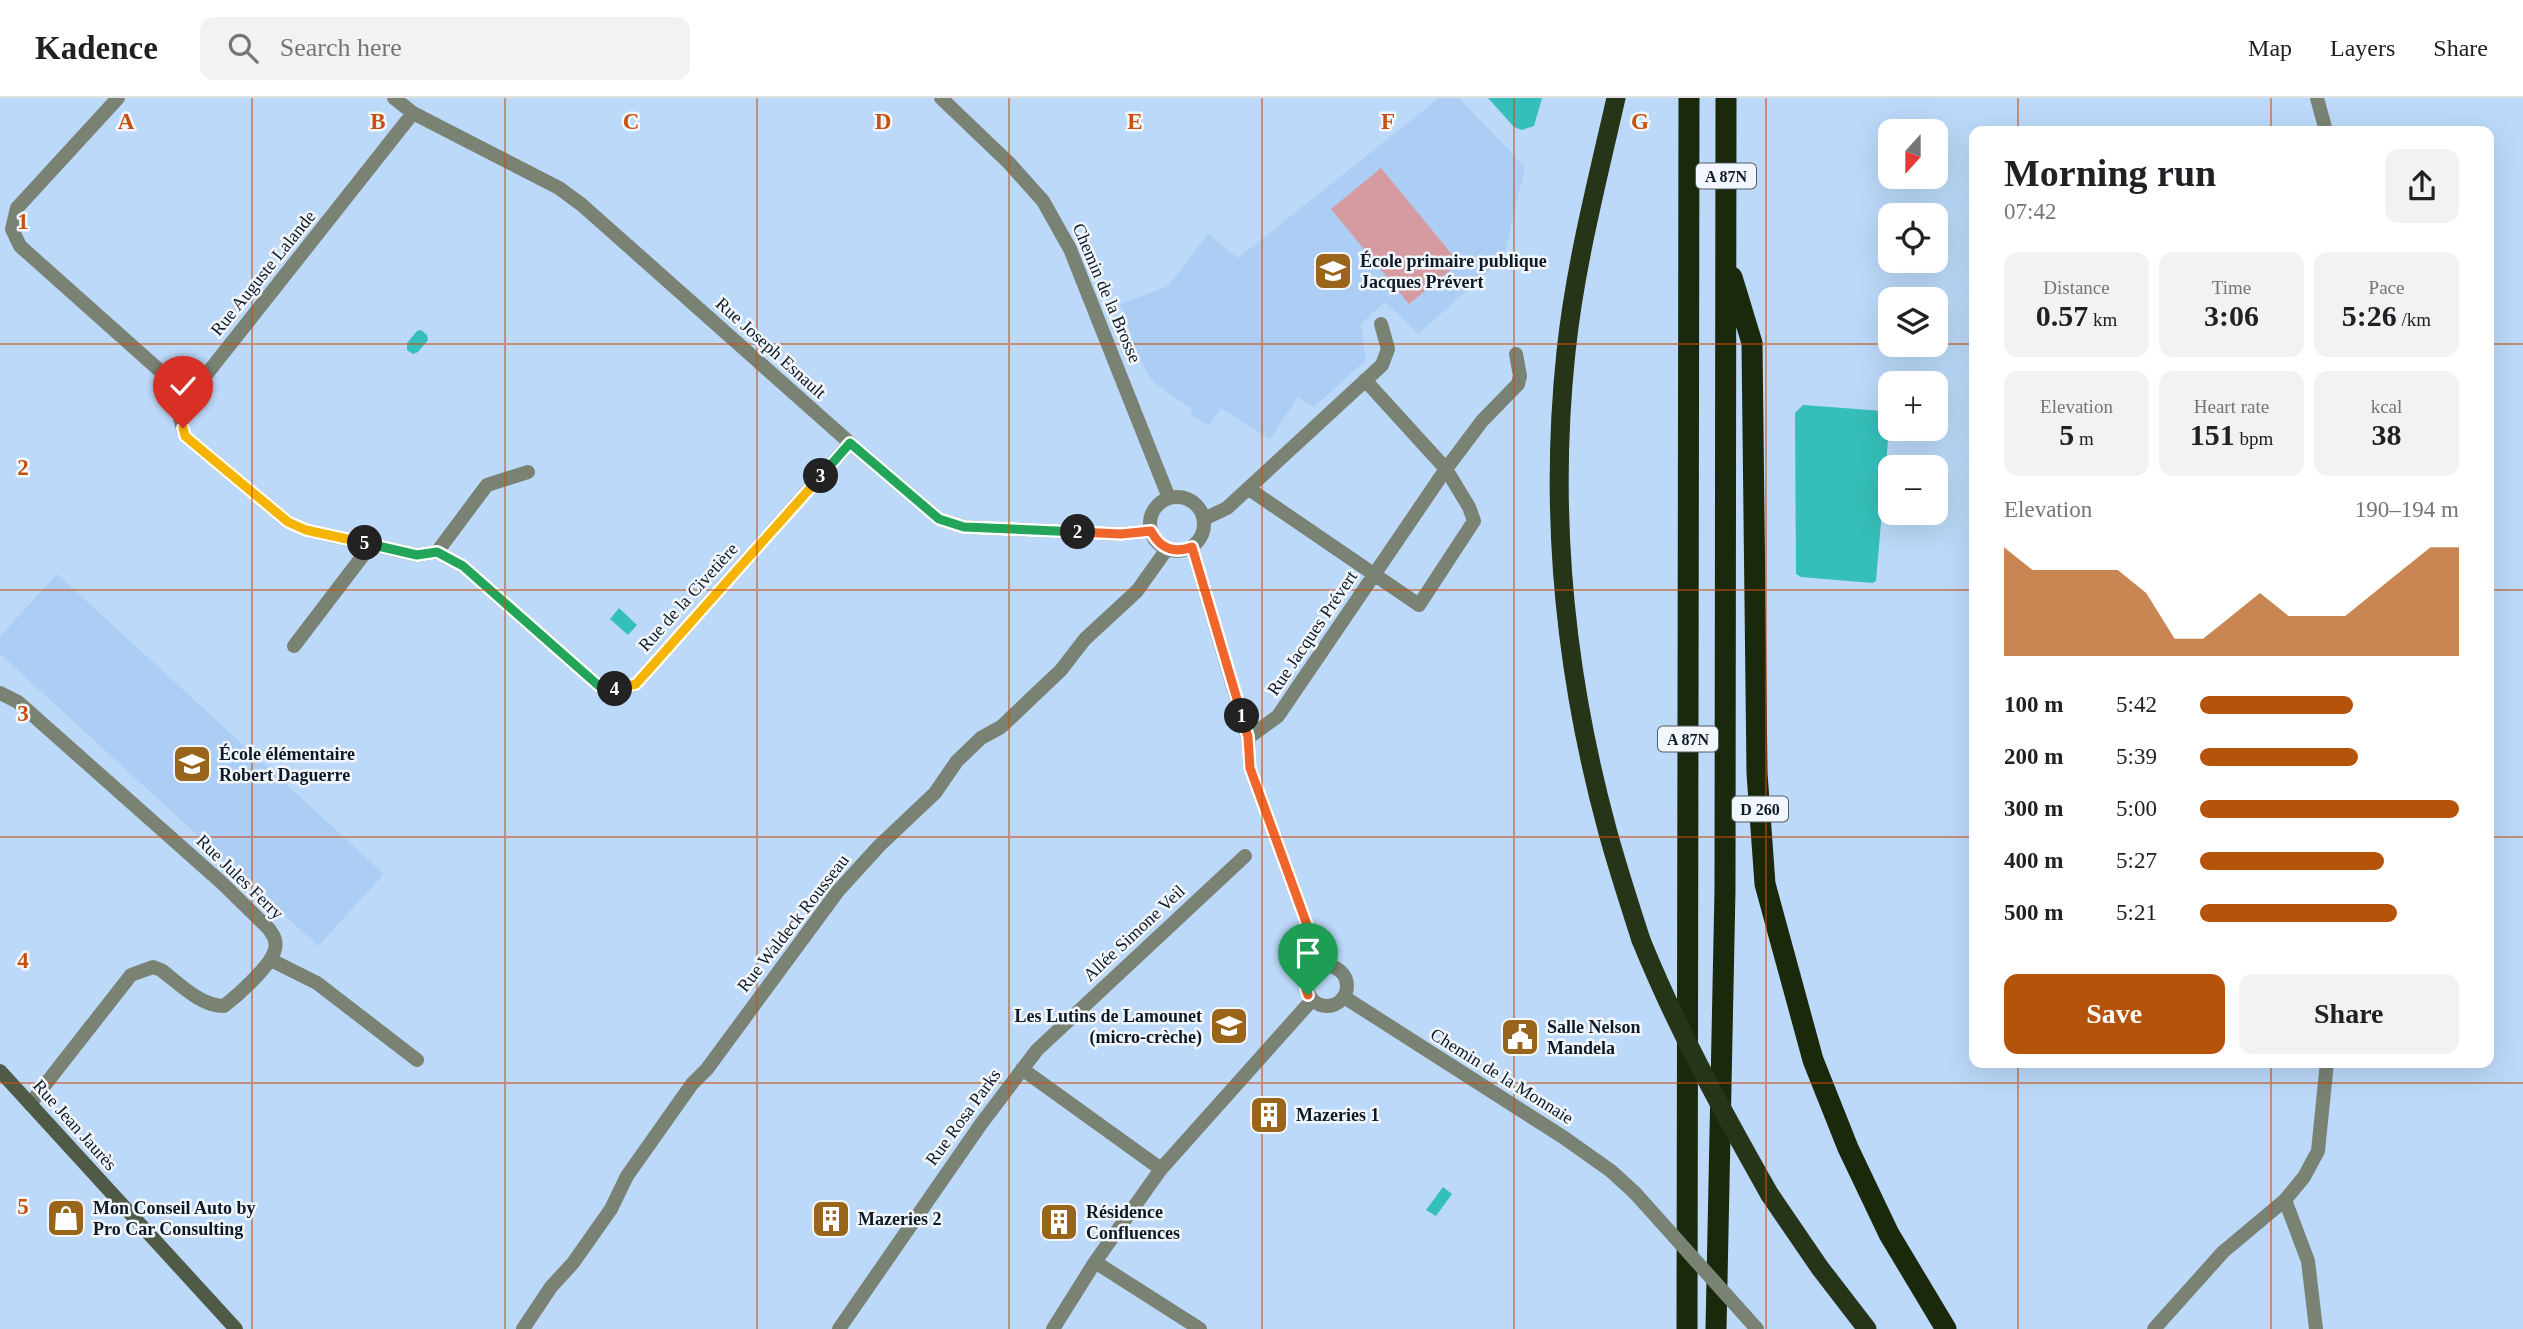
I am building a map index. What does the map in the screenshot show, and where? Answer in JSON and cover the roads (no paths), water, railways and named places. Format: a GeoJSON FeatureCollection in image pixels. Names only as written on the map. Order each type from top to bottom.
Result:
{"type":"FeatureCollection","features":[{"type":"Feature","properties":{"kind":"highway"},"geometry":{"type":"LineString","coordinates":[[1616,98],[1581,253],[1566,352],[1559,451],[1559,528],[1566,610],[1578,698],[1607,829],[1641,940],[1657,979],[1704,1078],[1770,1195],[1820,1268],[1867,1329]]}},
{"type":"Feature","properties":{"kind":"highway","name":"A 87N"},"geometry":{"type":"LineString","coordinates":[[1688,1329],[1689,98]]}},
{"type":"Feature","properties":{"kind":"highway","name":"A 87N"},"geometry":{"type":"LineString","coordinates":[[1716,1329],[1725,890],[1726,98]]}},
{"type":"Feature","properties":{"kind":"highway","name":"D 260"},"geometry":{"type":"LineString","coordinates":[[1725,254],[1752,343],[1758,773],[1765,884],[1813,1060],[1847,1148],[1889,1234],[1946,1329]]}},
{"type":"Feature","properties":{"kind":"main road","name":"Rue Jean Jaurès"},"geometry":{"type":"LineString","coordinates":[[0,1071],[236,1329]]}},
{"type":"Feature","properties":{"kind":"street"},"geometry":{"type":"LineString","coordinates":[[118,98],[17,208],[12,229],[20,246],[186,394]]}},
{"type":"Feature","properties":{"kind":"street","name":"Rue Joseph Esnault"},"geometry":{"type":"LineString","coordinates":[[394,98],[413,113],[559,188],[582,205],[939,519],[964,527],[1121,534],[1151,531]]}},
{"type":"Feature","properties":{"kind":"street","name":"Chemin de la Brosse"},"geometry":{"type":"LineString","coordinates":[[941,98],[1009,163],[1043,201],[1070,249],[1169,498]]}},
{"type":"Feature","properties":{"kind":"street"},"geometry":{"type":"LineString","coordinates":[[2316,98],[2324,126]]}},
{"type":"Feature","properties":{"kind":"street","name":"Rue Auguste Lalande"},"geometry":{"type":"LineString","coordinates":[[186,394],[206,375],[413,113]]}},
{"type":"Feature","properties":{"kind":"street"},"geometry":{"type":"LineString","coordinates":[[1204,519],[1227,508],[1249,489],[1382,365],[1388,349],[1381,324]]}},
{"type":"Feature","properties":{"kind":"street","name":"Rue Jacques Prévert"},"geometry":{"type":"LineString","coordinates":[[1248,737],[1278,716],[1446,469],[1482,421],[1518,384],[1520,376],[1516,354]]}},
{"type":"Feature","properties":{"kind":"street","name":"Rue Jacques Prévert"},"geometry":{"type":"LineString","coordinates":[[1249,489],[1419,606],[1474,521],[1469,507],[1446,469],[1365,380]]}},
{"type":"Feature","properties":{"kind":"street","name":"Rue de la Civetière"},"geometry":{"type":"LineString","coordinates":[[186,394],[180,418],[185,436],[288,522],[306,530],[417,555],[437,552],[463,566],[599,686],[618,689],[636,684],[850,443]]}},
{"type":"Feature","properties":{"kind":"street"},"geometry":{"type":"LineString","coordinates":[[437,552],[487,485],[528,472]]}},
{"type":"Feature","properties":{"kind":"street"},"geometry":{"type":"LineString","coordinates":[[1169,498],[1187,499],[1201,510],[1204,519],[1202,535],[1192,547],[1175,551],[1160,544],[1151,531],[1152,515],[1156,508],[1169,498]]}},
{"type":"Feature","properties":{"kind":"street"},"geometry":{"type":"LineString","coordinates":[[294,646],[372,545]]}},
{"type":"Feature","properties":{"kind":"street"},"geometry":{"type":"LineString","coordinates":[[1192,547],[1248,737],[1250,768],[1322,966]]}},
{"type":"Feature","properties":{"kind":"street","name":"Rue Waldeck Rousseau"},"geometry":{"type":"LineString","coordinates":[[523,1329],[551,1287],[573,1263],[611,1209],[627,1176],[685,1094],[707,1069],[838,891],[879,846],[935,793],[957,761],[981,738],[1001,727],[1061,670],[1085,639],[1137,591],[1167,549]]}},
{"type":"Feature","properties":{"kind":"street","name":"Rue Jules Ferry"},"geometry":{"type":"LineString","coordinates":[[0,693],[18,702],[222,883],[269,929],[275,938],[271,960]]}},
{"type":"Feature","properties":{"kind":"street","name":"Allée Simone Veil"},"geometry":{"type":"LineString","coordinates":[[1022,1069],[1037,1049],[1245,856]]}},
{"type":"Feature","properties":{"kind":"street"},"geometry":{"type":"LineString","coordinates":[[30,1104],[131,975],[153,967],[161,970],[203,1002],[224,1006],[271,960],[317,982],[417,1060]]}},
{"type":"Feature","properties":{"kind":"street"},"geometry":{"type":"LineString","coordinates":[[1322,966],[1336,968],[1345,977],[1347,990],[1344,997],[1340,1002],[1329,1006],[1317,1004],[1306,989],[1308,977],[1322,966]]}},
{"type":"Feature","properties":{"kind":"street","name":"Chemin de la Monnaie"},"geometry":{"type":"LineString","coordinates":[[1344,997],[1563,1137],[1611,1171],[1635,1193],[1757,1329]]}},
{"type":"Feature","properties":{"kind":"street"},"geometry":{"type":"LineString","coordinates":[[1053,1329],[1095,1262],[1161,1169],[1312,1000]]}},
{"type":"Feature","properties":{"kind":"street"},"geometry":{"type":"LineString","coordinates":[[2154,1329],[2223,1252],[2285,1200],[2304,1177],[2318,1151],[2326,1068]]}},
{"type":"Feature","properties":{"kind":"street","name":"Rue Rosa Parks"},"geometry":{"type":"LineString","coordinates":[[839,1329],[1022,1069],[1161,1169]]}},
{"type":"Feature","properties":{"kind":"street"},"geometry":{"type":"LineString","coordinates":[[2285,1200],[2308,1261],[2316,1329]]}},
{"type":"Feature","properties":{"kind":"street"},"geometry":{"type":"LineString","coordinates":[[1095,1262],[1200,1329]]}},
{"type":"Feature","properties":{"kind":"place","name":"École primaire publique Jacques Prévert"},"geometry":{"type":"Point","coordinates":[1333,271]}},
{"type":"Feature","properties":{"kind":"place","name":"École élémentaire Robert Daguerre"},"geometry":{"type":"Point","coordinates":[192,764]}},
{"type":"Feature","properties":{"kind":"place","name":"Les Lutins de Lamounet (micro-crèche)"},"geometry":{"type":"Point","coordinates":[1229,1026]}},
{"type":"Feature","properties":{"kind":"place","name":"Salle Nelson Mandela"},"geometry":{"type":"Point","coordinates":[1520,1037]}},
{"type":"Feature","properties":{"kind":"place","name":"Mazeries 1"},"geometry":{"type":"Point","coordinates":[1269,1115]}},
{"type":"Feature","properties":{"kind":"place","name":"Mon Conseil Auto by Pro Car Consulting"},"geometry":{"type":"Point","coordinates":[66,1218]}},
{"type":"Feature","properties":{"kind":"place","name":"Mazeries 2"},"geometry":{"type":"Point","coordinates":[831,1219]}},
{"type":"Feature","properties":{"kind":"place","name":"Résidence Confluences"},"geometry":{"type":"Point","coordinates":[1059,1222]}}]}
